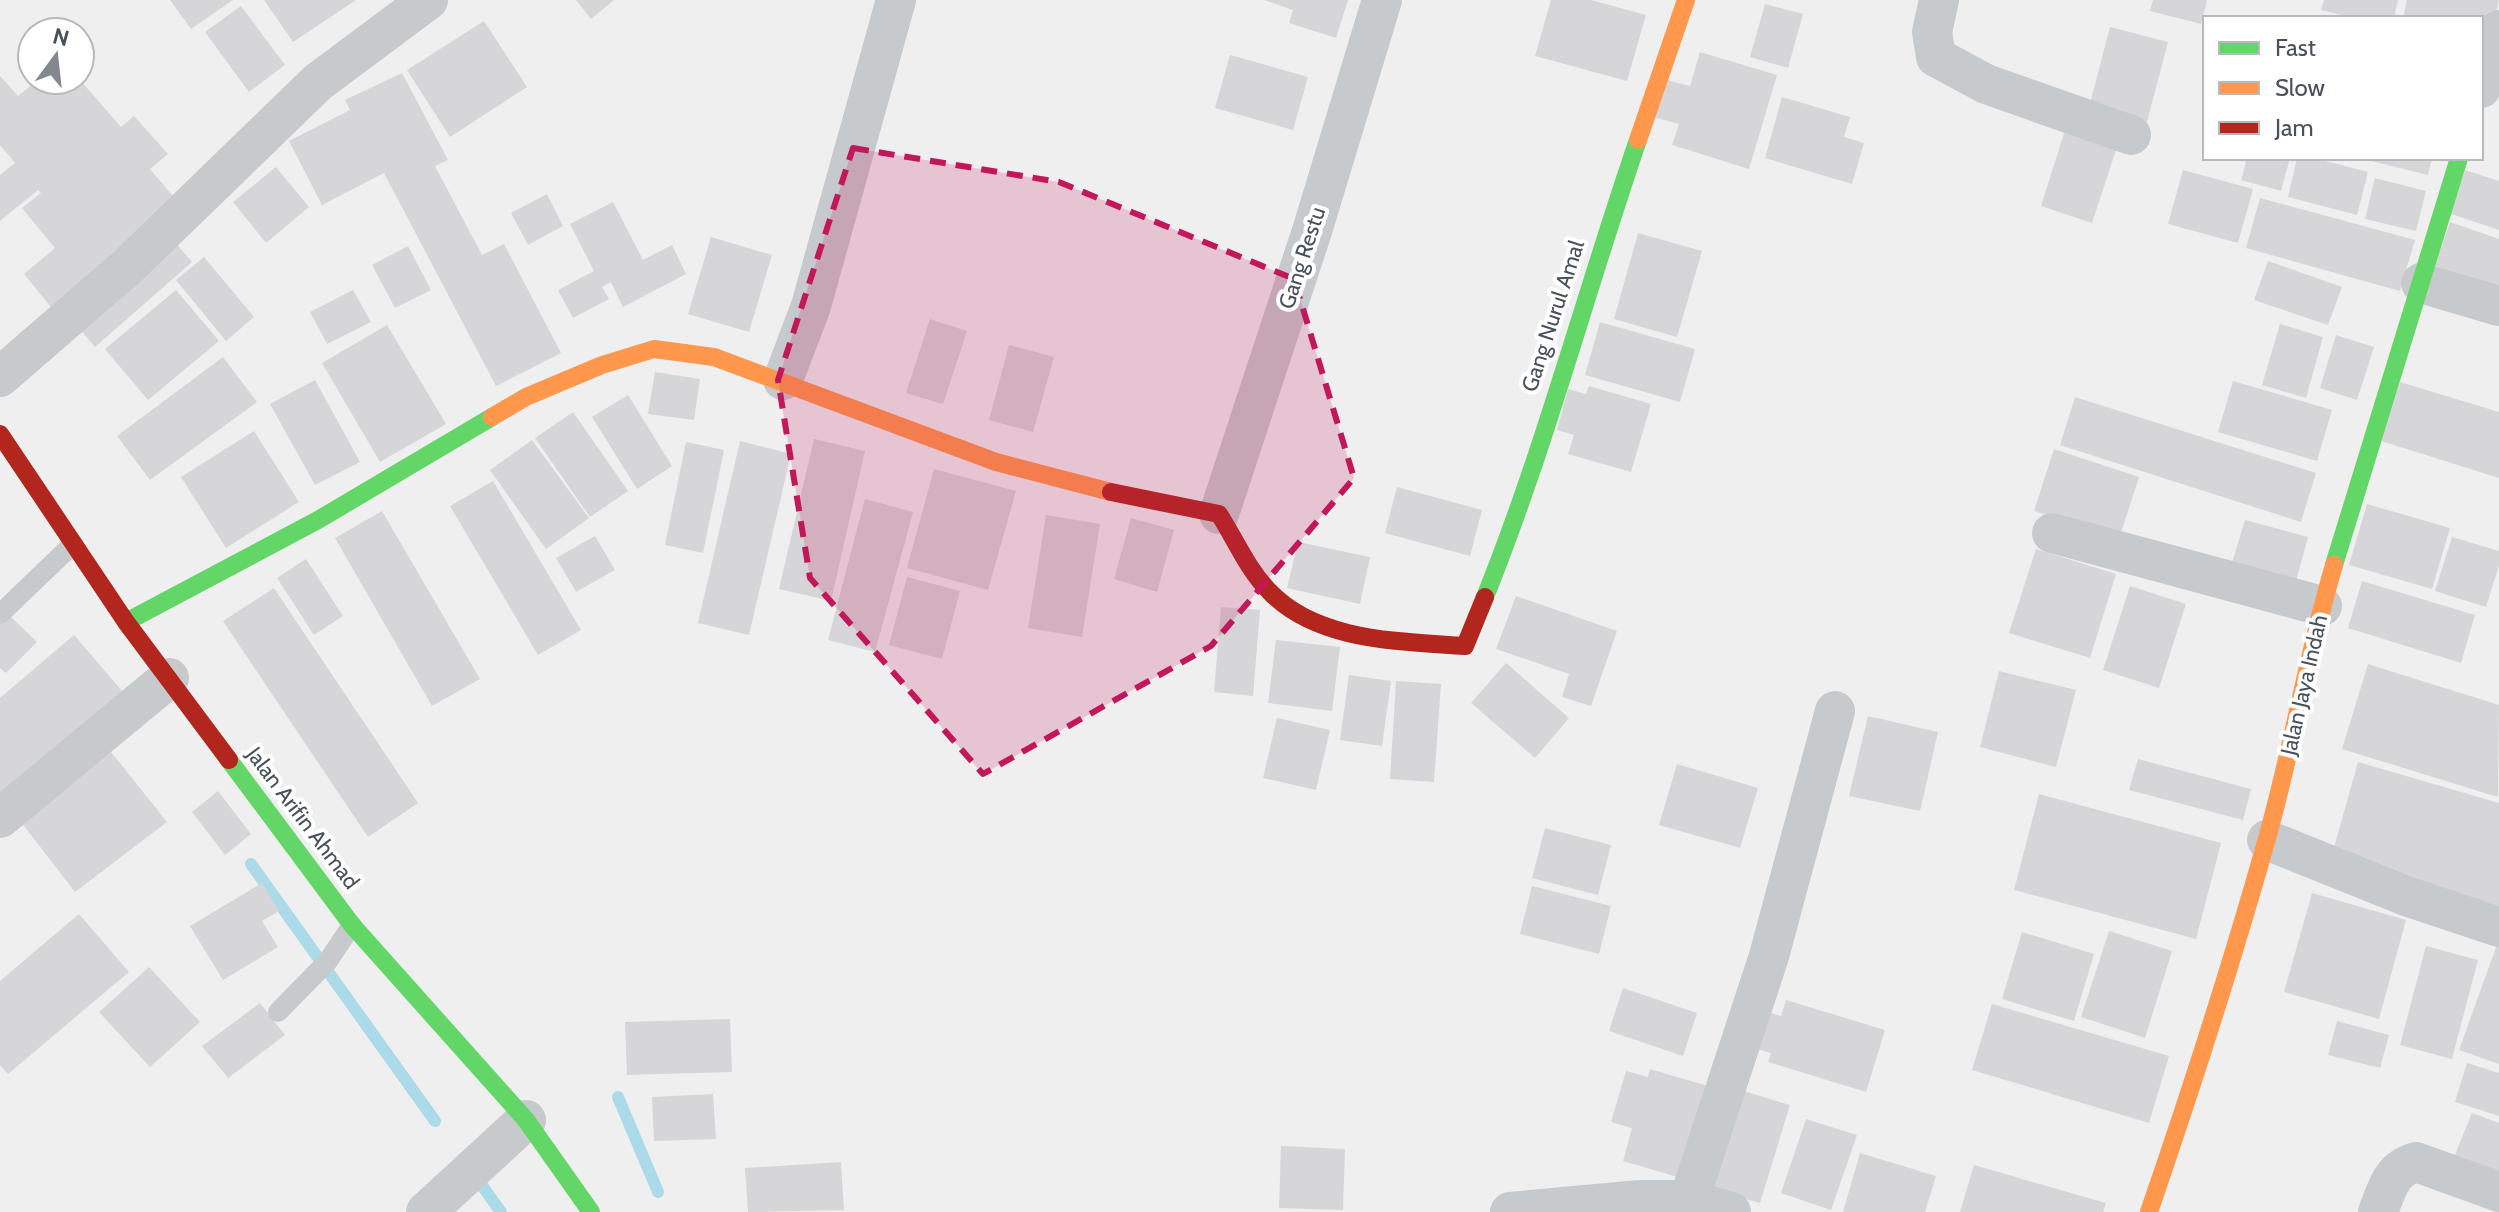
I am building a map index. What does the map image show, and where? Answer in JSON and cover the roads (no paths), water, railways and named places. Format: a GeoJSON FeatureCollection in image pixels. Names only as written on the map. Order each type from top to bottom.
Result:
{"type":"FeatureCollection","features":[{"type":"Feature","properties":{"kind":"street"},"geometry":{"type":"LineString","coordinates":[[0,377],[127,267],[318,82],[428,0]]}},
{"type":"Feature","properties":{"kind":"street"},"geometry":{"type":"LineString","coordinates":[[783,380],[811,306],[896,0]]}},
{"type":"Feature","properties":{"kind":"street","name":"Gang Restu"},"geometry":{"type":"LineString","coordinates":[[1219,514],[1312,231],[1382,0]]}},
{"type":"Feature","properties":{"kind":"street","name":"Gang Nurul Amal"},"geometry":{"type":"LineString","coordinates":[[1219,514],[1269,592],[1305,618],[1357,636],[1465,646],[1514,524],[1600,250],[1686,0]]}},
{"type":"Feature","properties":{"kind":"street"},"geometry":{"type":"LineString","coordinates":[[1939,0],[1932,32],[1936,57],[1986,84],[2131,135]]}},
{"type":"Feature","properties":{"kind":"street"},"geometry":{"type":"LineString","coordinates":[[2483,82],[2499,30]]}},
{"type":"Feature","properties":{"kind":"street","name":"Jalan Jaya Indah"},"geometry":{"type":"LineString","coordinates":[[2149,1212],[2188,1098],[2267,840],[2322,606],[2458,160]]}},
{"type":"Feature","properties":{"kind":"street"},"geometry":{"type":"LineString","coordinates":[[2421,283],[2499,306]]}},
{"type":"Feature","properties":{"kind":"street"},"geometry":{"type":"LineString","coordinates":[[126,622],[318,520],[526,397],[602,365],[654,349],[714,357],[783,380],[880,420],[996,462],[1136,499],[1219,514]]}},
{"type":"Feature","properties":{"kind":"street","name":"Jalan Arifin Ahmad"},"geometry":{"type":"LineString","coordinates":[[0,434],[126,622],[352,925],[526,1120],[589,1211]]}},
{"type":"Feature","properties":{"kind":"street"},"geometry":{"type":"LineString","coordinates":[[2052,533],[2322,606]]}},
{"type":"Feature","properties":{"kind":"street"},"geometry":{"type":"LineString","coordinates":[[0,818],[169,678]]}},
{"type":"Feature","properties":{"kind":"street"},"geometry":{"type":"LineString","coordinates":[[1689,1200],[1769,956],[1835,711]]}},
{"type":"Feature","properties":{"kind":"street"},"geometry":{"type":"LineString","coordinates":[[2267,840],[2406,896],[2499,927]]}},
{"type":"Feature","properties":{"kind":"street"},"geometry":{"type":"LineString","coordinates":[[426,1212],[526,1120]]}},
{"type":"Feature","properties":{"kind":"street"},"geometry":{"type":"LineString","coordinates":[[2378,1212],[2394,1175],[2403,1166],[2416,1162],[2499,1192]]}},
{"type":"Feature","properties":{"kind":"street"},"geometry":{"type":"LineString","coordinates":[[1510,1212],[1640,1200],[1689,1200],[1731,1212]]}},
{"type":"Feature","properties":{"kind":"lane"},"geometry":{"type":"LineString","coordinates":[[0,614],[73,544]]}},
{"type":"Feature","properties":{"kind":"lane"},"geometry":{"type":"LineString","coordinates":[[278,1012],[328,961],[352,925]]}},
{"type":"Feature","properties":{"kind":"waterway"},"geometry":{"type":"LineString","coordinates":[[251,864],[435,1121]]}},
{"type":"Feature","properties":{"kind":"waterway"},"geometry":{"type":"LineString","coordinates":[[618,1097],[658,1192]]}},
{"type":"Feature","properties":{"kind":"waterway"},"geometry":{"type":"LineString","coordinates":[[475,1176],[501,1212]]}}]}
